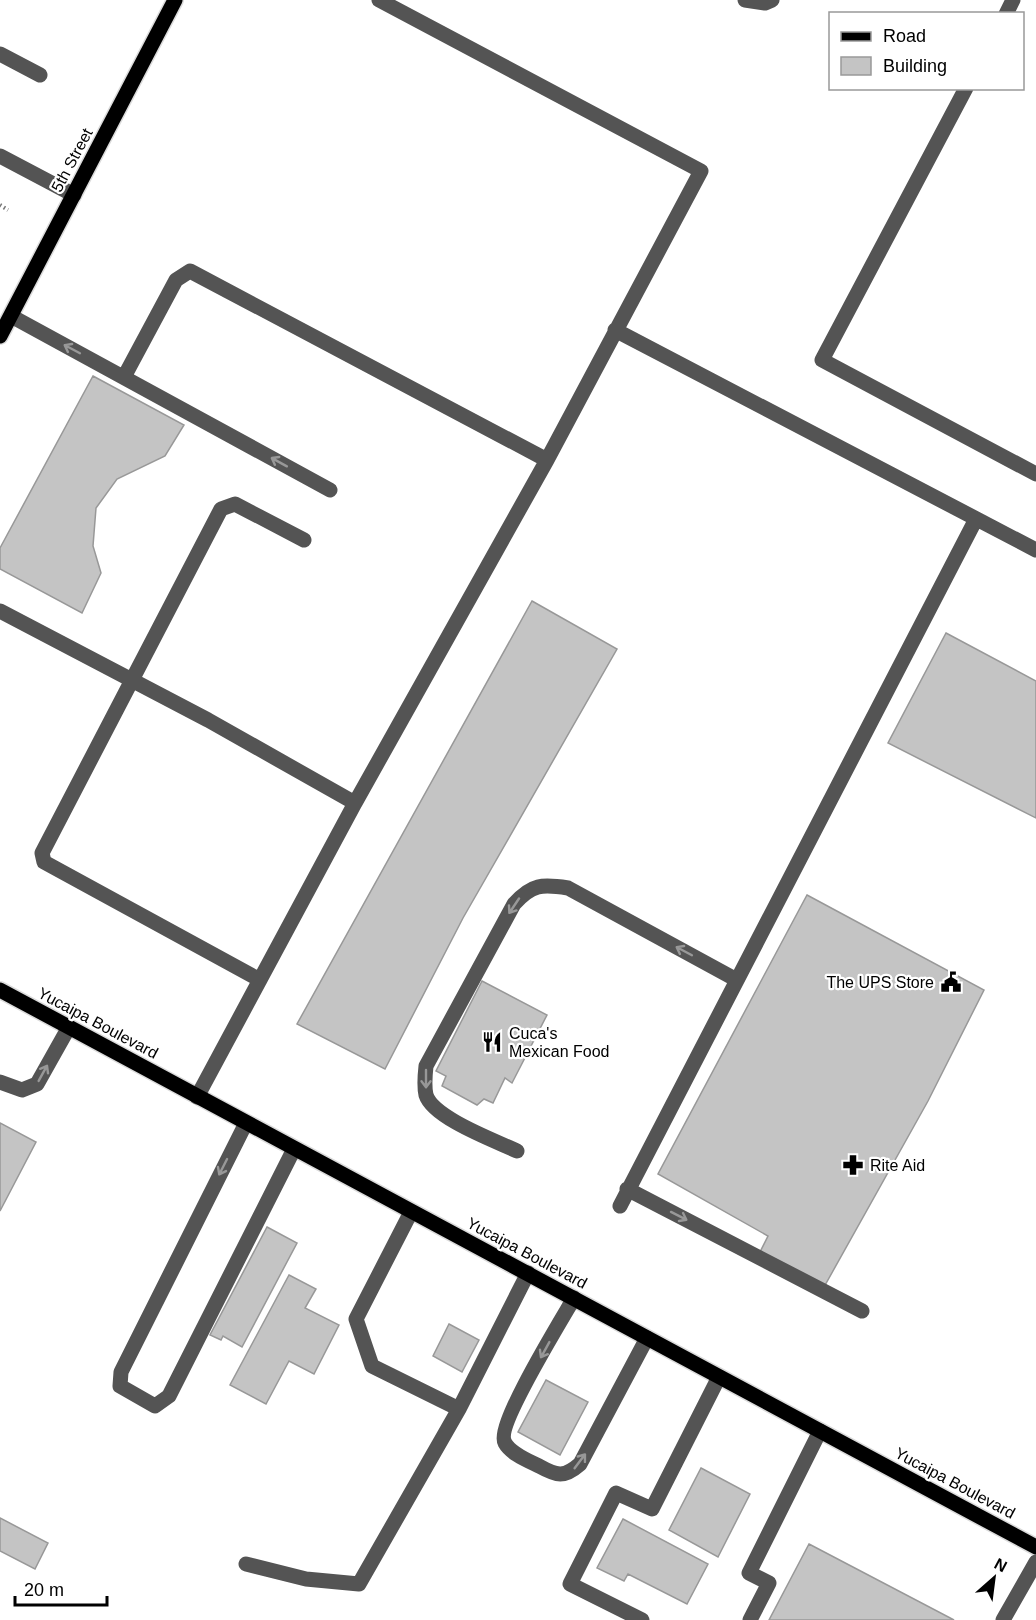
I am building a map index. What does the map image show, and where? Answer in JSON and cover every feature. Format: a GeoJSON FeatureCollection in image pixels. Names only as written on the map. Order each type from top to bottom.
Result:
{"type":"FeatureCollection","features":[{"type":"Feature","properties":{"kind":"main road","name":"5th Street"},"geometry":{"type":"LineString","coordinates":[[0,336],[175,0]]}},
{"type":"Feature","properties":{"kind":"main road","name":"Yucaipa Boulevard"},"geometry":{"type":"LineString","coordinates":[[0,990],[1036,1547]]}},
{"type":"Feature","properties":{"kind":"lane"},"geometry":{"type":"LineString","coordinates":[[197,1097],[356,803],[547,460],[701,171],[379,0]]}},
{"type":"Feature","properties":{"kind":"lane"},"geometry":{"type":"LineString","coordinates":[[745,0],[765,3],[772,0]]}},
{"type":"Feature","properties":{"kind":"lane"},"geometry":{"type":"LineString","coordinates":[[0,54],[40,75]]}},
{"type":"Feature","properties":{"kind":"lane"},"geometry":{"type":"LineString","coordinates":[[965,90],[822,360],[1036,474]]}},
{"type":"Feature","properties":{"kind":"lane"},"geometry":{"type":"LineString","coordinates":[[0,156],[74,195]]}},
{"type":"Feature","properties":{"kind":"lane"},"geometry":{"type":"LineString","coordinates":[[124,377],[176,280],[190,271],[547,460]]}},
{"type":"Feature","properties":{"kind":"lane"},"geometry":{"type":"LineString","coordinates":[[11,316],[330,490]]}},
{"type":"Feature","properties":{"kind":"lane"},"geometry":{"type":"LineString","coordinates":[[615,330],[1036,550]]}},
{"type":"Feature","properties":{"kind":"lane"},"geometry":{"type":"LineString","coordinates":[[260,980],[44,862],[42,853],[221,509],[235,504],[304,540]]}},
{"type":"Feature","properties":{"kind":"lane"},"geometry":{"type":"LineString","coordinates":[[620,1206],[735,979],[976,519]]}},
{"type":"Feature","properties":{"kind":"lane"},"geometry":{"type":"LineString","coordinates":[[0,611],[132,680],[356,803]]}},
{"type":"Feature","properties":{"kind":"lane"},"geometry":{"type":"LineString","coordinates":[[517,1151],[443,1115],[426,1096],[425,1077],[426,1066],[514,904],[526,891],[546,885],[568,888],[735,979]]}},
{"type":"Feature","properties":{"kind":"lane"},"geometry":{"type":"LineString","coordinates":[[0,1082],[22,1090],[37,1084],[69,1027]]}},
{"type":"Feature","properties":{"kind":"lane"},"geometry":{"type":"LineString","coordinates":[[246,1123],[121,1372],[120,1386],[155,1406],[169,1396],[294,1149]]}},
{"type":"Feature","properties":{"kind":"lane"},"geometry":{"type":"LineString","coordinates":[[627,1189],[862,1311]]}},
{"type":"Feature","properties":{"kind":"lane"},"geometry":{"type":"LineString","coordinates":[[411,1212],[356,1319],[372,1366],[459,1409]]}},
{"type":"Feature","properties":{"kind":"lane"},"geometry":{"type":"LineString","coordinates":[[246,1564],[306,1579],[359,1584],[459,1409],[528,1273]]}},
{"type":"Feature","properties":{"kind":"lane"},"geometry":{"type":"LineString","coordinates":[[574,1298],[513,1407],[502,1435],[505,1444],[512,1451],[542,1468],[557,1475],[570,1473],[580,1464],[647,1338]]}},
{"type":"Feature","properties":{"kind":"lane"},"geometry":{"type":"LineString","coordinates":[[642,1620],[570,1584],[616,1493],[652,1509],[719,1377]]}},
{"type":"Feature","properties":{"kind":"lane"},"geometry":{"type":"LineString","coordinates":[[750,1620],[769,1583],[749,1573],[820,1431]]}},
{"type":"Feature","properties":{"kind":"lane"},"geometry":{"type":"LineString","coordinates":[[1003,1620],[1036,1562]]}},
{"type":"Feature","properties":{"kind":"path"},"geometry":{"type":"LineString","coordinates":[[0,206],[8,210]]}},
{"type":"Feature","properties":{"kind":"building"},"geometry":{"type":"Polygon","coordinates":[[[93,376],[184,425],[165,456],[117,479],[96,508],[93,546],[101,573],[82,613],[0,569],[0,548],[93,376]]]}},
{"type":"Feature","properties":{"kind":"building"},"geometry":{"type":"Polygon","coordinates":[[[532,601],[617,649],[463,918],[385,1069],[297,1024],[532,601]]]}},
{"type":"Feature","properties":{"kind":"building"},"geometry":{"type":"Polygon","coordinates":[[[946,633],[1036,681],[1036,818],[888,743],[946,633]]]}},
{"type":"Feature","properties":{"kind":"building"},"geometry":{"type":"Polygon","coordinates":[[[807,895],[984,990],[928,1101],[824,1287],[760,1252],[768,1236],[658,1174],[807,895]]]}},
{"type":"Feature","properties":{"kind":"building","name":"Cuca's Mexican Food"},"geometry":{"type":"Polygon","coordinates":[[[482,981],[547,1015],[512,1083],[505,1078],[493,1103],[484,1099],[477,1105],[442,1086],[446,1076],[436,1071],[482,981]]]}},
{"type":"Feature","properties":{"kind":"building"},"geometry":{"type":"Polygon","coordinates":[[[0,1123],[36,1142],[0,1211],[0,1123]]]}},
{"type":"Feature","properties":{"kind":"building"},"geometry":{"type":"Polygon","coordinates":[[[267,1227],[297,1243],[242,1347],[223,1336],[221,1340],[210,1335],[267,1227]]]}},
{"type":"Feature","properties":{"kind":"building"},"geometry":{"type":"Polygon","coordinates":[[[289,1275],[316,1289],[305,1308],[339,1325],[314,1374],[289,1361],[266,1404],[230,1385],[289,1275]]]}},
{"type":"Feature","properties":{"kind":"building"},"geometry":{"type":"Polygon","coordinates":[[[449,1324],[479,1340],[462,1372],[433,1356],[449,1324]]]}},
{"type":"Feature","properties":{"kind":"building"},"geometry":{"type":"Polygon","coordinates":[[[546,1380],[588,1402],[560,1455],[518,1432],[546,1380]]]}},
{"type":"Feature","properties":{"kind":"building"},"geometry":{"type":"Polygon","coordinates":[[[701,1468],[750,1494],[718,1557],[669,1530],[701,1468]]]}},
{"type":"Feature","properties":{"kind":"building"},"geometry":{"type":"Polygon","coordinates":[[[0,1518],[48,1543],[35,1569],[0,1551],[0,1518]]]}},
{"type":"Feature","properties":{"kind":"building"},"geometry":{"type":"Polygon","coordinates":[[[623,1519],[708,1564],[687,1604],[628,1574],[624,1581],[597,1568],[623,1519]]]}},
{"type":"Feature","properties":{"kind":"building"},"geometry":{"type":"Polygon","coordinates":[[[809,1544],[954,1620],[769,1620],[809,1544]]]}},
{"type":"Feature","properties":{"kind":"place","name":"The UPS Store"},"geometry":{"type":"Point","coordinates":[951,982]}},
{"type":"Feature","properties":{"kind":"place","name":"Cuca's Mexican Food"},"geometry":{"type":"Point","coordinates":[492,1042]}},
{"type":"Feature","properties":{"kind":"place","name":"Rite Aid"},"geometry":{"type":"Point","coordinates":[853,1165]}}]}
